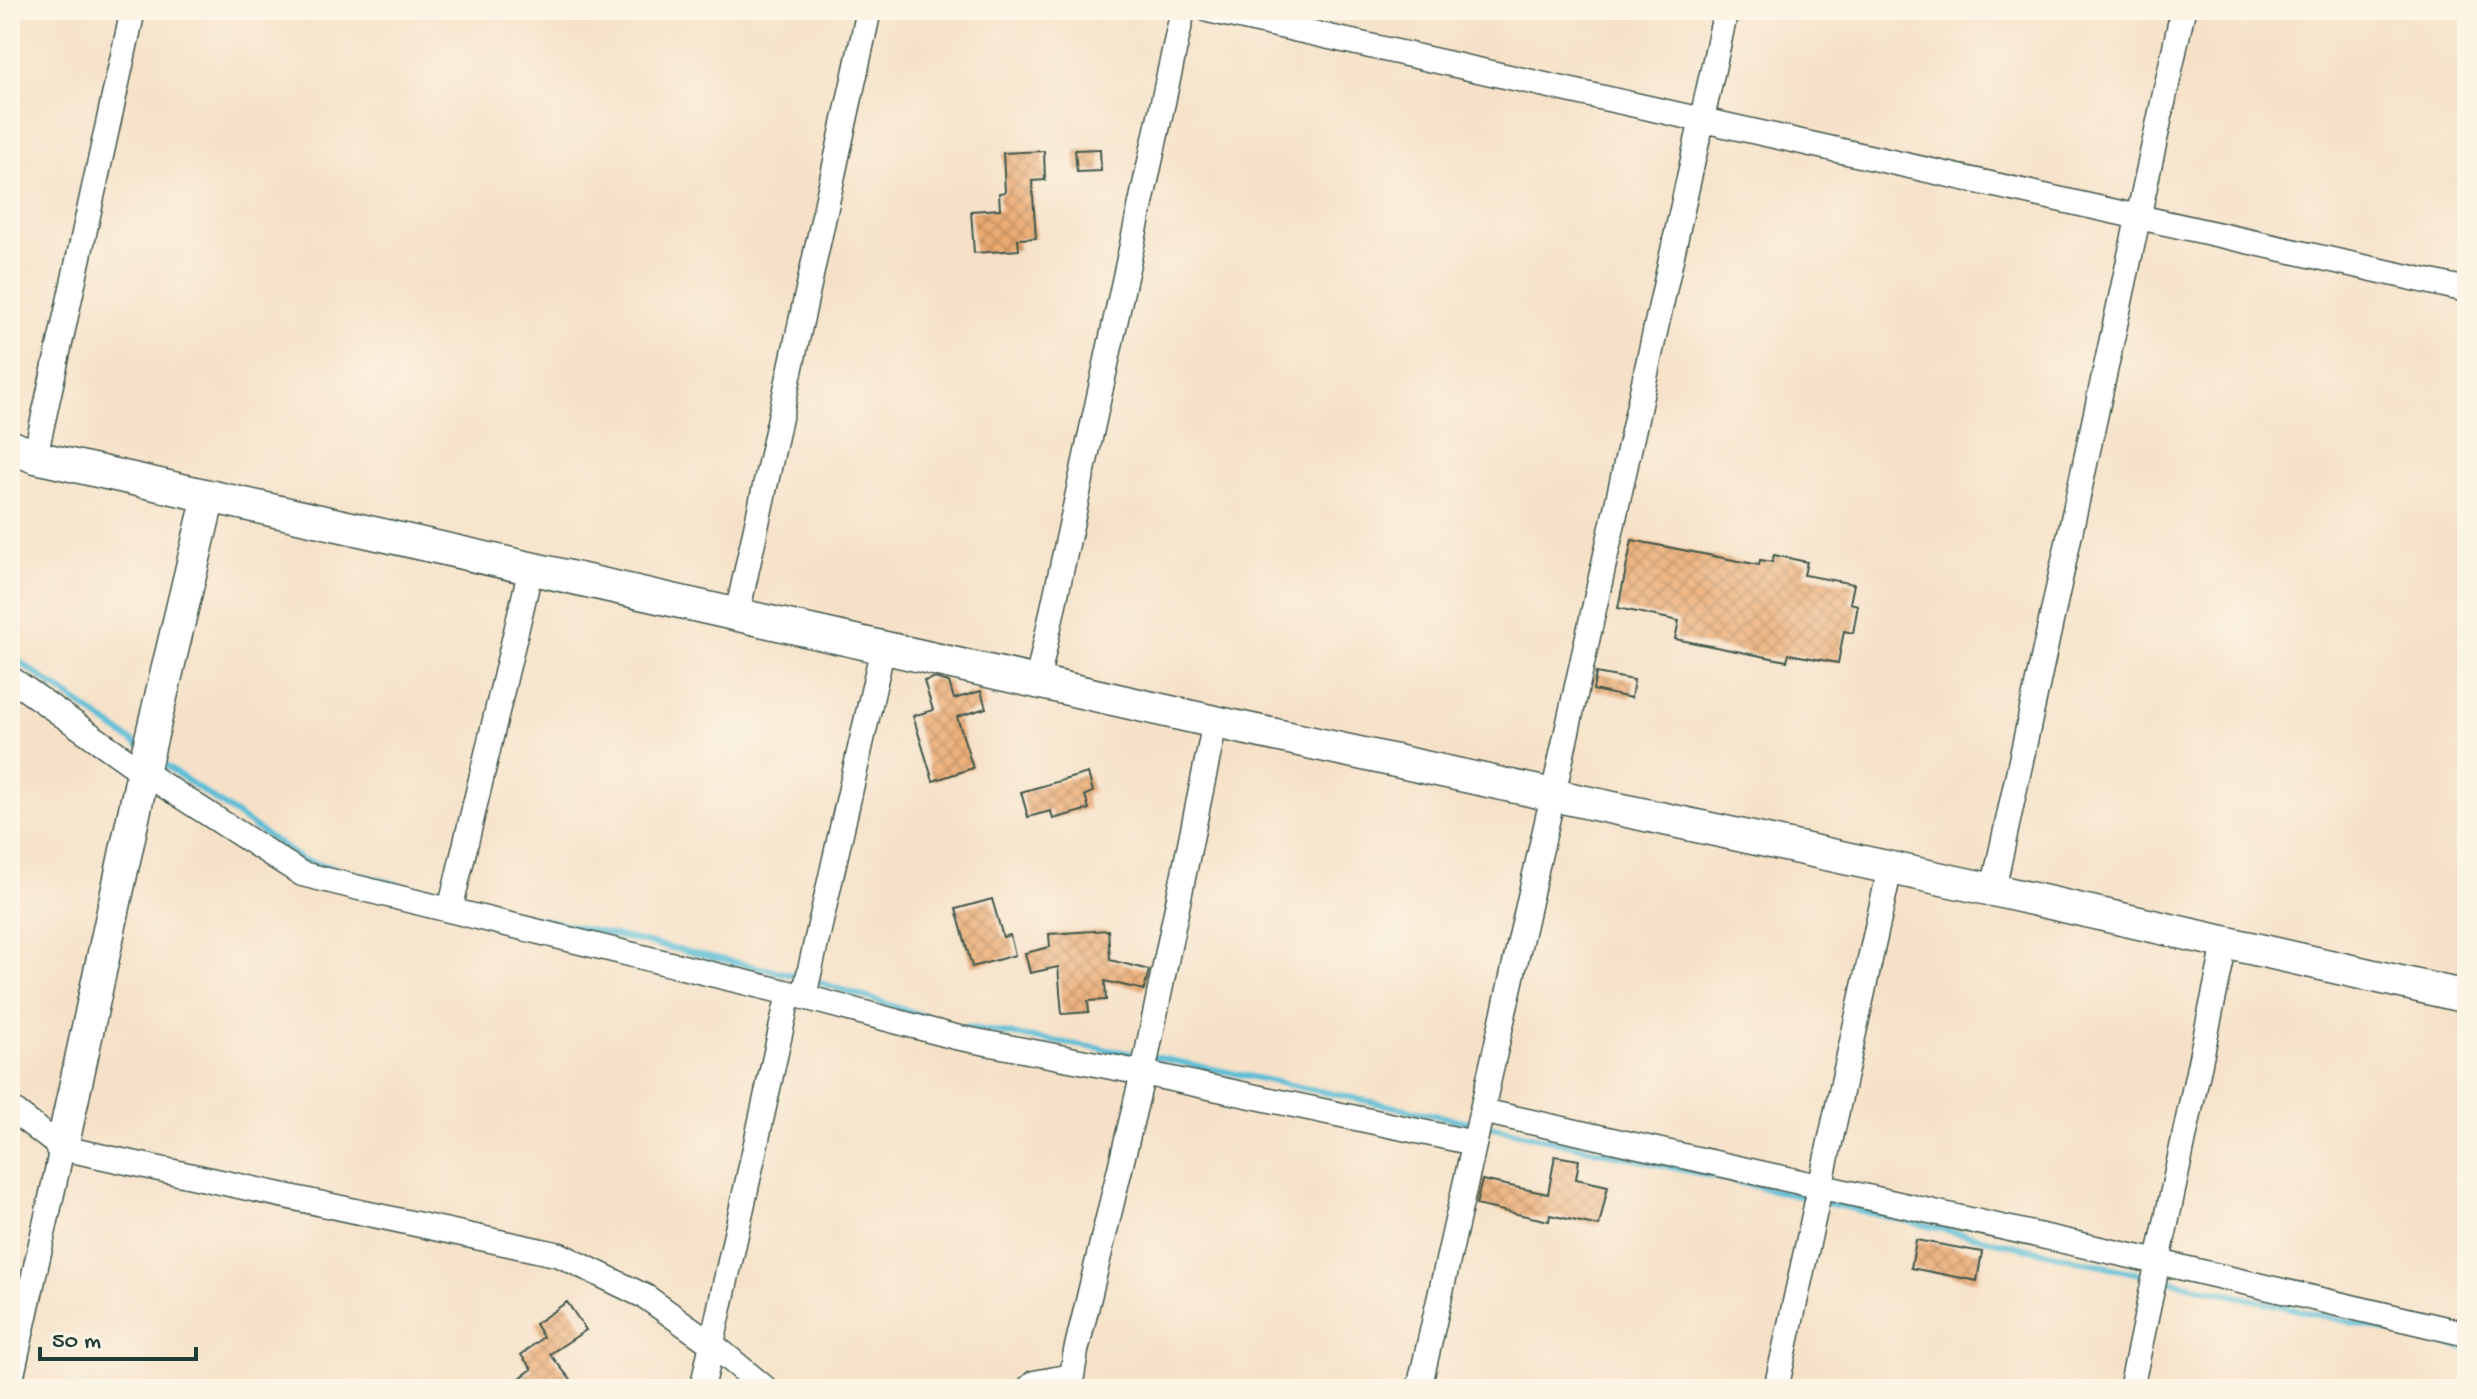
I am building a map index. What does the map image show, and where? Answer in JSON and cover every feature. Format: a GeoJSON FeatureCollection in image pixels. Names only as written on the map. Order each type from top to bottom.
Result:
{"type":"FeatureCollection","features":[{"type":"Feature","properties":{"kind":"street"},"geometry":{"type":"LineString","coordinates":[[133,10],[23,452],[1215,722],[1993,890],[2467,997]]}},
{"type":"Feature","properties":{"kind":"street"},"geometry":{"type":"LineString","coordinates":[[732,613],[738,610],[869,10]]}},
{"type":"Feature","properties":{"kind":"street"},"geometry":{"type":"LineString","coordinates":[[1037,682],[1183,10]]}},
{"type":"Feature","properties":{"kind":"street"},"geometry":{"type":"LineString","coordinates":[[1208,10],[2467,290]]}},
{"type":"Feature","properties":{"kind":"street"},"geometry":{"type":"LineString","coordinates":[[1419,1389],[1726,10]]}},
{"type":"Feature","properties":{"kind":"street"},"geometry":{"type":"LineString","coordinates":[[1993,890],[2183,10]]}},
{"type":"Feature","properties":{"kind":"street"},"geometry":{"type":"LineString","coordinates":[[10,1384],[143,772],[209,496]]}},
{"type":"Feature","properties":{"kind":"street"},"geometry":{"type":"LineString","coordinates":[[450,910],[531,568]]}},
{"type":"Feature","properties":{"kind":"street"},"geometry":{"type":"LineString","coordinates":[[702,1389],[883,647]]}},
{"type":"Feature","properties":{"kind":"street"},"geometry":{"type":"LineString","coordinates":[[10,678],[143,772],[302,874],[796,994],[955,1037],[1474,1143]]}},
{"type":"Feature","properties":{"kind":"street"},"geometry":{"type":"LineString","coordinates":[[1028,1389],[1034,1383],[1072,1376],[1143,1073],[1215,722]]}},
{"type":"Feature","properties":{"kind":"street"},"geometry":{"type":"LineString","coordinates":[[1776,1389],[1890,868]]}},
{"type":"Feature","properties":{"kind":"street"},"geometry":{"type":"LineString","coordinates":[[2131,1389],[2225,944]]}},
{"type":"Feature","properties":{"kind":"street"},"geometry":{"type":"LineString","coordinates":[[10,1108],[62,1148],[560,1255],[646,1297],[712,1344],[766,1389]]}},
{"type":"Feature","properties":{"kind":"street"},"geometry":{"type":"LineString","coordinates":[[1482,1111],[2467,1334]]}},
{"type":"Feature","properties":{"kind":"building"},"geometry":{"type":"Polygon","coordinates":[[[1100,149],[1101,171],[1077,172],[1075,150],[1100,149]]]}},
{"type":"Feature","properties":{"kind":"building"},"geometry":{"type":"Polygon","coordinates":[[[1044,151],[1045,180],[1032,181],[1036,238],[1018,239],[1019,250],[974,253],[971,211],[1000,209],[999,193],[1005,192],[1003,153],[1044,151]]]}},
{"type":"Feature","properties":{"kind":"building"},"geometry":{"type":"Polygon","coordinates":[[[1632,540],[1759,565],[1760,560],[1772,562],[1774,555],[1807,562],[1804,575],[1854,584],[1850,603],[1858,605],[1853,633],[1844,631],[1838,663],[1789,654],[1787,661],[1675,639],[1679,621],[1618,608],[1632,540]]]}},
{"type":"Feature","properties":{"kind":"building"},"geometry":{"type":"Polygon","coordinates":[[[1596,673],[1634,680],[1631,698],[1593,690],[1596,673]]]}},
{"type":"Feature","properties":{"kind":"building"},"geometry":{"type":"Polygon","coordinates":[[[934,678],[949,682],[954,699],[981,691],[986,708],[957,717],[973,768],[933,781],[913,716],[933,710],[924,681],[934,678]]]}},
{"type":"Feature","properties":{"kind":"building"},"geometry":{"type":"Polygon","coordinates":[[[1088,773],[1093,792],[1085,795],[1089,809],[1053,819],[1051,811],[1028,817],[1021,792],[1088,773]]]}},
{"type":"Feature","properties":{"kind":"building"},"geometry":{"type":"Polygon","coordinates":[[[992,899],[1003,937],[1010,935],[1015,955],[972,967],[956,909],[992,899]]]}},
{"type":"Feature","properties":{"kind":"building"},"geometry":{"type":"Polygon","coordinates":[[[1108,930],[1110,960],[1149,970],[1144,990],[1105,981],[1106,1000],[1088,1001],[1089,1012],[1062,1014],[1058,967],[1030,973],[1025,953],[1050,947],[1049,934],[1108,930]]]}},
{"type":"Feature","properties":{"kind":"building"},"geometry":{"type":"Polygon","coordinates":[[[1555,1156],[1579,1160],[1576,1179],[1608,1186],[1599,1226],[1550,1215],[1549,1221],[1476,1205],[1482,1180],[1548,1194],[1555,1156]]]}},
{"type":"Feature","properties":{"kind":"building"},"geometry":{"type":"Polygon","coordinates":[[[1916,1240],[1982,1252],[1977,1281],[1911,1268],[1916,1240]]]}},
{"type":"Feature","properties":{"kind":"building"},"geometry":{"type":"Polygon","coordinates":[[[567,1302],[586,1330],[550,1354],[578,1389],[529,1389],[520,1378],[532,1369],[521,1355],[543,1337],[535,1324],[567,1302]]]}},
{"type":"Feature","properties":{"kind":"waterway"},"geometry":{"type":"LineString","coordinates":[[10,655],[139,746]]}},
{"type":"Feature","properties":{"kind":"waterway"},"geometry":{"type":"LineString","coordinates":[[158,760],[302,860],[439,895]]}},
{"type":"Feature","properties":{"kind":"waterway"},"geometry":{"type":"LineString","coordinates":[[500,910],[802,977]]}},
{"type":"Feature","properties":{"kind":"waterway"},"geometry":{"type":"LineString","coordinates":[[812,980],[946,1023]]}},
{"type":"Feature","properties":{"kind":"waterway"},"geometry":{"type":"LineString","coordinates":[[965,1027],[1140,1055]]}},
{"type":"Feature","properties":{"kind":"waterway"},"geometry":{"type":"LineString","coordinates":[[1151,1056],[1473,1123]]}},
{"type":"Feature","properties":{"kind":"waterway"},"geometry":{"type":"LineString","coordinates":[[1484,1125],[1812,1199]]}},
{"type":"Feature","properties":{"kind":"waterway"},"geometry":{"type":"LineString","coordinates":[[1823,1202],[2148,1276]]}},
{"type":"Feature","properties":{"kind":"waterway"},"geometry":{"type":"LineString","coordinates":[[2159,1278],[2467,1349]]}}]}
